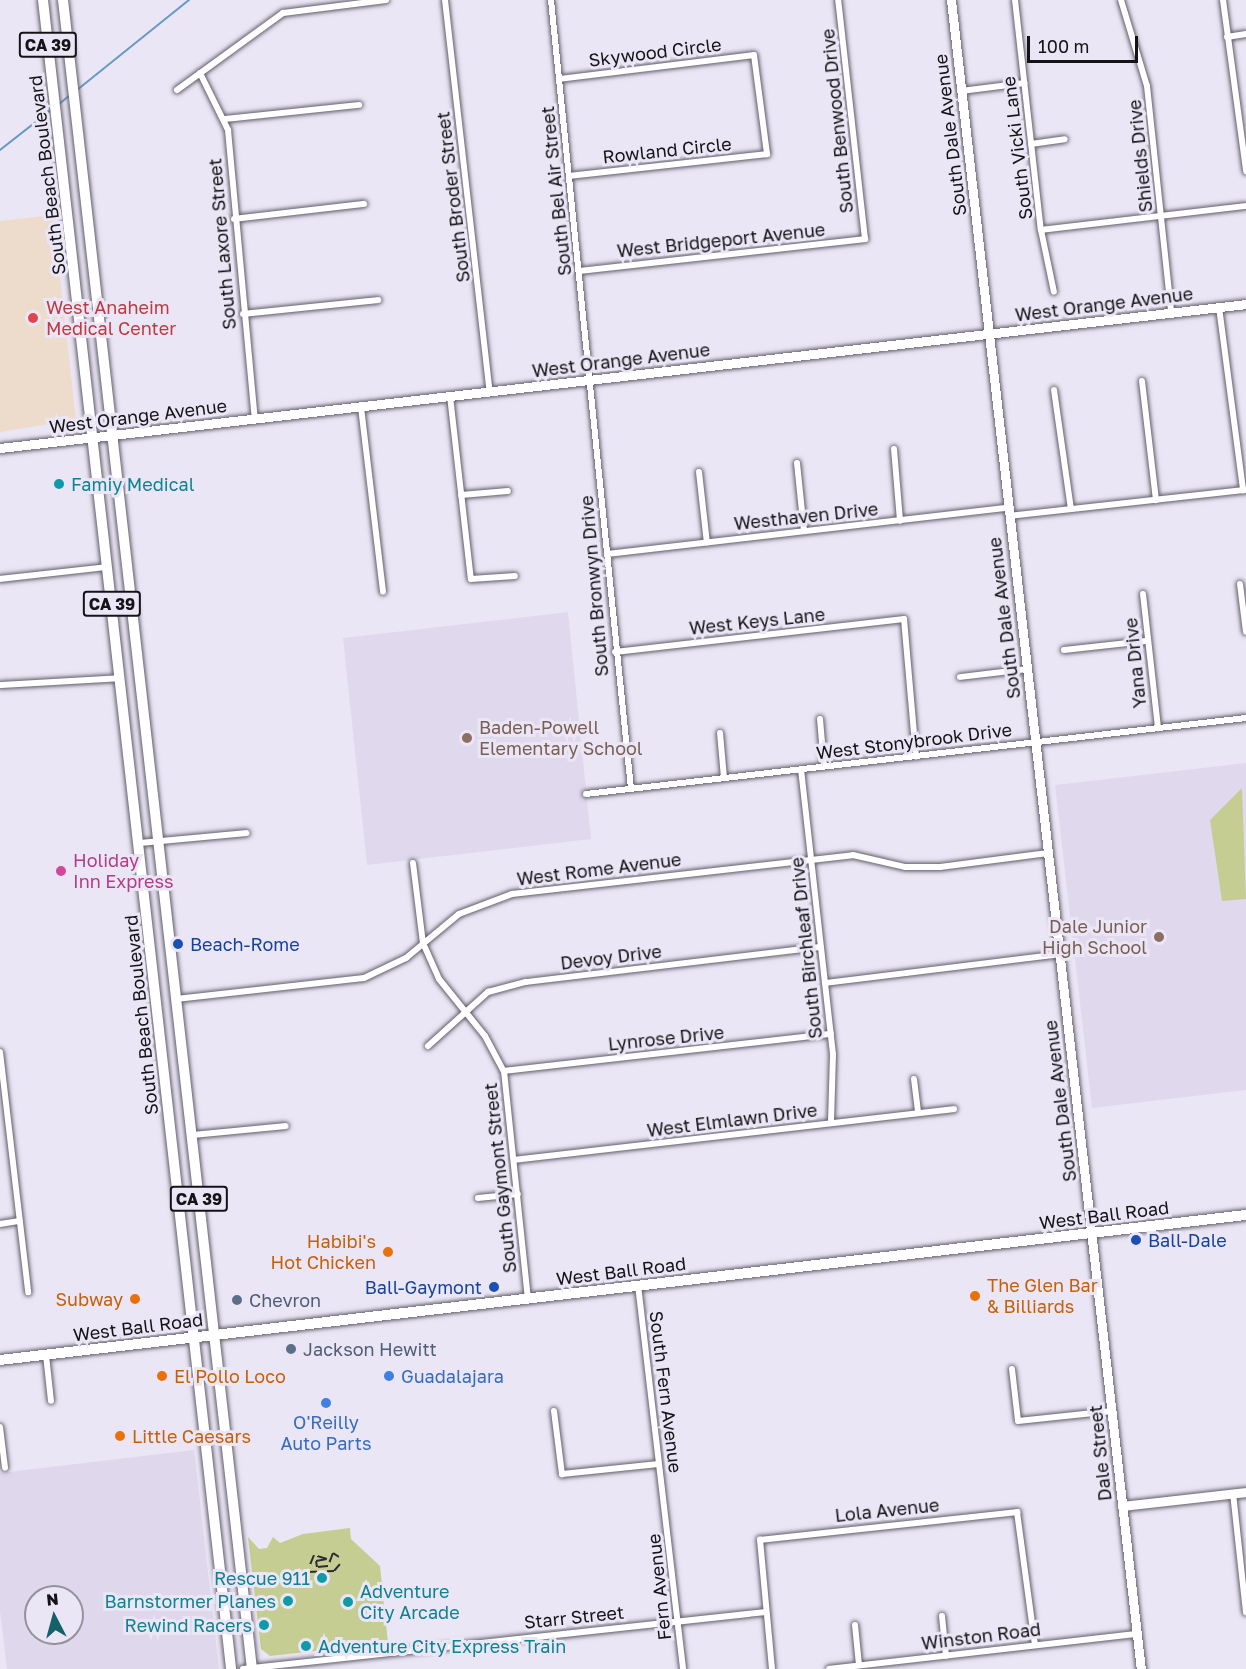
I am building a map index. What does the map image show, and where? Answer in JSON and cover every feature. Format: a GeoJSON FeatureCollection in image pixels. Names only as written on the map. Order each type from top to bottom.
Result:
{"type":"FeatureCollection","features":[{"type":"Feature","properties":{"kind":"main road","name":"South Beach Boulevard"},"geometry":{"type":"LineString","coordinates":[[43,0],[140,843],[192,1338],[231,1669]]}},
{"type":"Feature","properties":{"kind":"main road","name":"South Beach Boulevard"},"geometry":{"type":"LineString","coordinates":[[63,0],[114,435],[157,840],[193,1135],[249,1669]]}},
{"type":"Feature","properties":{"kind":"main road","name":"West Ball Road"},"geometry":{"type":"LineString","coordinates":[[0,1360],[1246,1215]]}},
{"type":"Feature","properties":{"kind":"street"},"geometry":{"type":"LineString","coordinates":[[177,90],[283,13],[386,0]]}},
{"type":"Feature","properties":{"kind":"street","name":"South Broder Street"},"geometry":{"type":"LineString","coordinates":[[445,0],[490,392]]}},
{"type":"Feature","properties":{"kind":"street","name":"South Bel Air Street"},"geometry":{"type":"LineString","coordinates":[[551,0],[590,380]]}},
{"type":"Feature","properties":{"kind":"street","name":"South Benwood Drive"},"geometry":{"type":"LineString","coordinates":[[838,0],[866,239]]}},
{"type":"Feature","properties":{"kind":"street","name":"South Dale Avenue"},"geometry":{"type":"LineString","coordinates":[[951,0],[1091,1233]]}},
{"type":"Feature","properties":{"kind":"street","name":"South Vicki Lane"},"geometry":{"type":"LineString","coordinates":[[1015,0],[1041,230],[1054,292]]}},
{"type":"Feature","properties":{"kind":"street","name":"Shields Drive"},"geometry":{"type":"LineString","coordinates":[[1121,0],[1147,86],[1171,312]]}},
{"type":"Feature","properties":{"kind":"street"},"geometry":{"type":"LineString","coordinates":[[1223,0],[1227,37],[1243,119],[1246,171]]}},
{"type":"Feature","properties":{"kind":"street"},"geometry":{"type":"LineString","coordinates":[[1227,37],[1246,34]]}},
{"type":"Feature","properties":{"kind":"street","name":"Skywood Circle"},"geometry":{"type":"LineString","coordinates":[[559,79],[754,55],[767,154]]}},
{"type":"Feature","properties":{"kind":"street","name":"South Laxore Street"},"geometry":{"type":"LineString","coordinates":[[200,73],[225,119],[255,419]]}},
{"type":"Feature","properties":{"kind":"street"},"geometry":{"type":"LineString","coordinates":[[961,91],[1024,83]]}},
{"type":"Feature","properties":{"kind":"street"},"geometry":{"type":"LineString","coordinates":[[225,119],[359,105]]}},
{"type":"Feature","properties":{"kind":"street"},"geometry":{"type":"LineString","coordinates":[[1031,144],[1065,139]]}},
{"type":"Feature","properties":{"kind":"street","name":"Rowland Circle"},"geometry":{"type":"LineString","coordinates":[[569,176],[767,154]]}},
{"type":"Feature","properties":{"kind":"street"},"geometry":{"type":"LineString","coordinates":[[234,219],[364,204]]}},
{"type":"Feature","properties":{"kind":"street"},"geometry":{"type":"LineString","coordinates":[[1041,230],[1246,206]]}},
{"type":"Feature","properties":{"kind":"street","name":"West Bridgeport Avenue"},"geometry":{"type":"LineString","coordinates":[[580,271],[866,239]]}},
{"type":"Feature","properties":{"kind":"street"},"geometry":{"type":"LineString","coordinates":[[243,314],[378,300]]}},
{"type":"Feature","properties":{"kind":"street","name":"West Orange Avenue"},"geometry":{"type":"LineString","coordinates":[[0,448],[1246,304]]}},
{"type":"Feature","properties":{"kind":"street"},"geometry":{"type":"LineString","coordinates":[[1219,307],[1244,490]]}},
{"type":"Feature","properties":{"kind":"street","name":"South Bronwyn Drive"},"geometry":{"type":"LineString","coordinates":[[590,380],[608,554],[615,652],[631,789]]}},
{"type":"Feature","properties":{"kind":"street"},"geometry":{"type":"LineString","coordinates":[[1142,381],[1156,500]]}},
{"type":"Feature","properties":{"kind":"street"},"geometry":{"type":"LineString","coordinates":[[1054,390],[1071,509]]}},
{"type":"Feature","properties":{"kind":"street"},"geometry":{"type":"LineString","coordinates":[[450,396],[471,579],[515,576]]}},
{"type":"Feature","properties":{"kind":"street"},"geometry":{"type":"LineString","coordinates":[[361,406],[383,592]]}},
{"type":"Feature","properties":{"kind":"street"},"geometry":{"type":"LineString","coordinates":[[894,449],[900,521]]}},
{"type":"Feature","properties":{"kind":"street"},"geometry":{"type":"LineString","coordinates":[[797,463],[804,531]]}},
{"type":"Feature","properties":{"kind":"street"},"geometry":{"type":"LineString","coordinates":[[699,472],[706,543]]}},
{"type":"Feature","properties":{"kind":"street","name":"Westhaven Drive"},"geometry":{"type":"LineString","coordinates":[[608,554],[900,521],[1071,509],[1244,490]]}},
{"type":"Feature","properties":{"kind":"street"},"geometry":{"type":"LineString","coordinates":[[461,495],[508,491]]}},
{"type":"Feature","properties":{"kind":"street"},"geometry":{"type":"LineString","coordinates":[[0,579],[108,567]]}},
{"type":"Feature","properties":{"kind":"street"},"geometry":{"type":"LineString","coordinates":[[1240,584],[1246,632]]}},
{"type":"Feature","properties":{"kind":"street","name":"Yana Drive"},"geometry":{"type":"LineString","coordinates":[[1143,594],[1146,641],[1158,728]]}},
{"type":"Feature","properties":{"kind":"street","name":"West Keys Lane"},"geometry":{"type":"LineString","coordinates":[[615,652],[904,619],[916,756]]}},
{"type":"Feature","properties":{"kind":"street"},"geometry":{"type":"LineString","coordinates":[[1064,650],[1146,641]]}},
{"type":"Feature","properties":{"kind":"street"},"geometry":{"type":"LineString","coordinates":[[960,677],[1027,669]]}},
{"type":"Feature","properties":{"kind":"street"},"geometry":{"type":"LineString","coordinates":[[0,685],[121,678]]}},
{"type":"Feature","properties":{"kind":"street","name":"West Stonybrook Drive"},"geometry":{"type":"LineString","coordinates":[[586,794],[1246,718]]}},
{"type":"Feature","properties":{"kind":"street"},"geometry":{"type":"LineString","coordinates":[[820,719],[824,766]]}},
{"type":"Feature","properties":{"kind":"street"},"geometry":{"type":"LineString","coordinates":[[720,733],[724,778]]}},
{"type":"Feature","properties":{"kind":"street","name":"South Birchleaf Drive"},"geometry":{"type":"LineString","coordinates":[[801,769],[819,947],[831,1034],[831,1123]]}},
{"type":"Feature","properties":{"kind":"street"},"geometry":{"type":"LineString","coordinates":[[140,843],[247,833]]}},
{"type":"Feature","properties":{"kind":"street","name":"West Rome Avenue"},"geometry":{"type":"LineString","coordinates":[[176,999],[364,978],[423,943],[459,914],[512,894],[853,855],[905,867],[940,867],[1048,853]]}},
{"type":"Feature","properties":{"kind":"street","name":"South Gaymont Street"},"geometry":{"type":"LineString","coordinates":[[414,863],[423,943],[439,980],[464,1008],[504,1071],[528,1298]]}},
{"type":"Feature","properties":{"kind":"street","name":"Devoy Drive"},"geometry":{"type":"LineString","coordinates":[[428,1046],[464,1008],[488,992],[526,982],[819,947]]}},
{"type":"Feature","properties":{"kind":"street"},"geometry":{"type":"LineString","coordinates":[[825,983],[1059,954]]}},
{"type":"Feature","properties":{"kind":"street","name":"Lynrose Drive"},"geometry":{"type":"LineString","coordinates":[[504,1071],[831,1034]]}},
{"type":"Feature","properties":{"kind":"street"},"geometry":{"type":"LineString","coordinates":[[0,1052],[28,1292]]}},
{"type":"Feature","properties":{"kind":"street"},"geometry":{"type":"LineString","coordinates":[[914,1079],[918,1113]]}},
{"type":"Feature","properties":{"kind":"street","name":"West Elmlawn Drive"},"geometry":{"type":"LineString","coordinates":[[514,1160],[954,1109]]}},
{"type":"Feature","properties":{"kind":"street"},"geometry":{"type":"LineString","coordinates":[[193,1135],[286,1126]]}},
{"type":"Feature","properties":{"kind":"street"},"geometry":{"type":"LineString","coordinates":[[478,1198],[518,1194]]}},
{"type":"Feature","properties":{"kind":"street"},"geometry":{"type":"LineString","coordinates":[[0,1224],[20,1221]]}},
{"type":"Feature","properties":{"kind":"street","name":"Dale Street"},"geometry":{"type":"LineString","coordinates":[[1091,1233],[1141,1669]]}},
{"type":"Feature","properties":{"kind":"street","name":"South Fern Avenue"},"geometry":{"type":"LineString","coordinates":[[638,1285],[658,1464],[666,1502]]}},
{"type":"Feature","properties":{"kind":"street"},"geometry":{"type":"LineString","coordinates":[[46,1355],[51,1401]]}},
{"type":"Feature","properties":{"kind":"street"},"geometry":{"type":"LineString","coordinates":[[1012,1369],[1018,1421],[1112,1411]]}},
{"type":"Feature","properties":{"kind":"street"},"geometry":{"type":"LineString","coordinates":[[554,1411],[562,1474],[658,1464]]}},
{"type":"Feature","properties":{"kind":"street"},"geometry":{"type":"LineString","coordinates":[[0,1427],[5,1468]]}},
{"type":"Feature","properties":{"kind":"street"},"geometry":{"type":"LineString","coordinates":[[1122,1506],[1246,1492]]}},
{"type":"Feature","properties":{"kind":"street"},"geometry":{"type":"LineString","coordinates":[[1233,1493],[1246,1612]]}},
{"type":"Feature","properties":{"kind":"street","name":"Fern Avenue"},"geometry":{"type":"LineString","coordinates":[[666,1502],[683,1669]]}},
{"type":"Feature","properties":{"kind":"street","name":"Lola Avenue"},"geometry":{"type":"LineString","coordinates":[[766,1612],[760,1540],[1017,1512],[1035,1645]]}},
{"type":"Feature","properties":{"kind":"street"},"geometry":{"type":"LineString","coordinates":[[766,1612],[772,1669]]}},
{"type":"Feature","properties":{"kind":"street","name":"Starr Street"},"geometry":{"type":"LineString","coordinates":[[249,1669],[766,1612]]}},
{"type":"Feature","properties":{"kind":"street"},"geometry":{"type":"LineString","coordinates":[[942,1616],[946,1656]]}},
{"type":"Feature","properties":{"kind":"street"},"geometry":{"type":"LineString","coordinates":[[855,1625],[860,1665]]}},
{"type":"Feature","properties":{"kind":"street","name":"Winston Road"},"geometry":{"type":"LineString","coordinates":[[829,1669],[1137,1634]]}},
{"type":"Feature","properties":{"kind":"shaded area","name":"West Anaheim Medical Center"},"geometry":{"type":"Polygon","coordinates":[[[53,215],[76,420],[0,432],[0,221],[53,215]]]}},
{"type":"Feature","properties":{"kind":"shaded area","name":"Baden-Powell Elementary School"},"geometry":{"type":"Polygon","coordinates":[[[568,612],[591,839],[367,865],[343,638],[568,612]]]}},
{"type":"Feature","properties":{"kind":"shaded area","name":"Dale Junior High School"},"geometry":{"type":"Polygon","coordinates":[[[1246,763],[1246,1090],[1092,1108],[1055,785],[1246,763]]]}},
{"type":"Feature","properties":{"kind":"shaded area"},"geometry":{"type":"Polygon","coordinates":[[[194,1450],[219,1669],[7,1669],[0,1611],[0,1473],[194,1450]]]}},
{"type":"Feature","properties":{"kind":"green space"},"geometry":{"type":"Polygon","coordinates":[[[1242,788],[1246,899],[1222,901],[1210,820],[1242,788]]]}},
{"type":"Feature","properties":{"kind":"green space"},"geometry":{"type":"Polygon","coordinates":[[[350,1528],[351,1539],[380,1566],[388,1643],[270,1656],[261,1649],[248,1537],[259,1549],[267,1548],[273,1537],[280,1543],[303,1534],[350,1528]]]}},
{"type":"Feature","properties":{"kind":"waterway"},"geometry":{"type":"LineString","coordinates":[[77,90],[189,0]]}},
{"type":"Feature","properties":{"kind":"waterway"},"geometry":{"type":"LineString","coordinates":[[58,105],[70,95]]}},
{"type":"Feature","properties":{"kind":"waterway"},"geometry":{"type":"LineString","coordinates":[[0,150],[51,110]]}},
{"type":"Feature","properties":{"kind":"railway"},"geometry":{"type":"LineString","coordinates":[[339,1557],[333,1553],[328,1566],[317,1567],[316,1561],[327,1559],[314,1555],[307,1572],[334,1571],[340,1564]]}},
{"type":"Feature","properties":{"kind":"place","name":"West Anaheim Medical Center"},"geometry":{"type":"Point","coordinates":[33,318]}},
{"type":"Feature","properties":{"kind":"place","name":"Famiy Medical"},"geometry":{"type":"Point","coordinates":[59,484]}},
{"type":"Feature","properties":{"kind":"place","name":"Baden-Powell Elementary School"},"geometry":{"type":"Point","coordinates":[467,738]}},
{"type":"Feature","properties":{"kind":"place","name":"Holiday Inn Express"},"geometry":{"type":"Point","coordinates":[61,871]}},
{"type":"Feature","properties":{"kind":"place","name":"Dale Junior High School"},"geometry":{"type":"Point","coordinates":[1159,937]}},
{"type":"Feature","properties":{"kind":"place","name":"Beach-Rome"},"geometry":{"type":"Point","coordinates":[178,944]}},
{"type":"Feature","properties":{"kind":"place","name":"Ball-Dale"},"geometry":{"type":"Point","coordinates":[1136,1240]}},
{"type":"Feature","properties":{"kind":"place","name":"Habibi's Hot Chicken"},"geometry":{"type":"Point","coordinates":[388,1252]}},
{"type":"Feature","properties":{"kind":"place","name":"Ball-Gaymont"},"geometry":{"type":"Point","coordinates":[494,1287]}},
{"type":"Feature","properties":{"kind":"place","name":"The Glen Bar & Billiards"},"geometry":{"type":"Point","coordinates":[975,1296]}},
{"type":"Feature","properties":{"kind":"place","name":"Subway"},"geometry":{"type":"Point","coordinates":[135,1299]}},
{"type":"Feature","properties":{"kind":"place","name":"Chevron"},"geometry":{"type":"Point","coordinates":[237,1300]}},
{"type":"Feature","properties":{"kind":"place","name":"Jackson Hewitt"},"geometry":{"type":"Point","coordinates":[291,1349]}},
{"type":"Feature","properties":{"kind":"place","name":"El Pollo Loco"},"geometry":{"type":"Point","coordinates":[162,1376]}},
{"type":"Feature","properties":{"kind":"place","name":"Guadalajara"},"geometry":{"type":"Point","coordinates":[389,1376]}},
{"type":"Feature","properties":{"kind":"place","name":"O'Reilly Auto Parts"},"geometry":{"type":"Point","coordinates":[326,1403]}},
{"type":"Feature","properties":{"kind":"place","name":"Little Caesars"},"geometry":{"type":"Point","coordinates":[120,1436]}},
{"type":"Feature","properties":{"kind":"place","name":"Rescue 911"},"geometry":{"type":"Point","coordinates":[322,1578]}},
{"type":"Feature","properties":{"kind":"place","name":"Barnstormer Planes"},"geometry":{"type":"Point","coordinates":[288,1601]}},
{"type":"Feature","properties":{"kind":"place","name":"Adventure City Arcade"},"geometry":{"type":"Point","coordinates":[348,1602]}},
{"type":"Feature","properties":{"kind":"place","name":"Rewind Racers"},"geometry":{"type":"Point","coordinates":[264,1625]}},
{"type":"Feature","properties":{"kind":"place","name":"Adventure City Express Train"},"geometry":{"type":"Point","coordinates":[306,1646]}}]}
